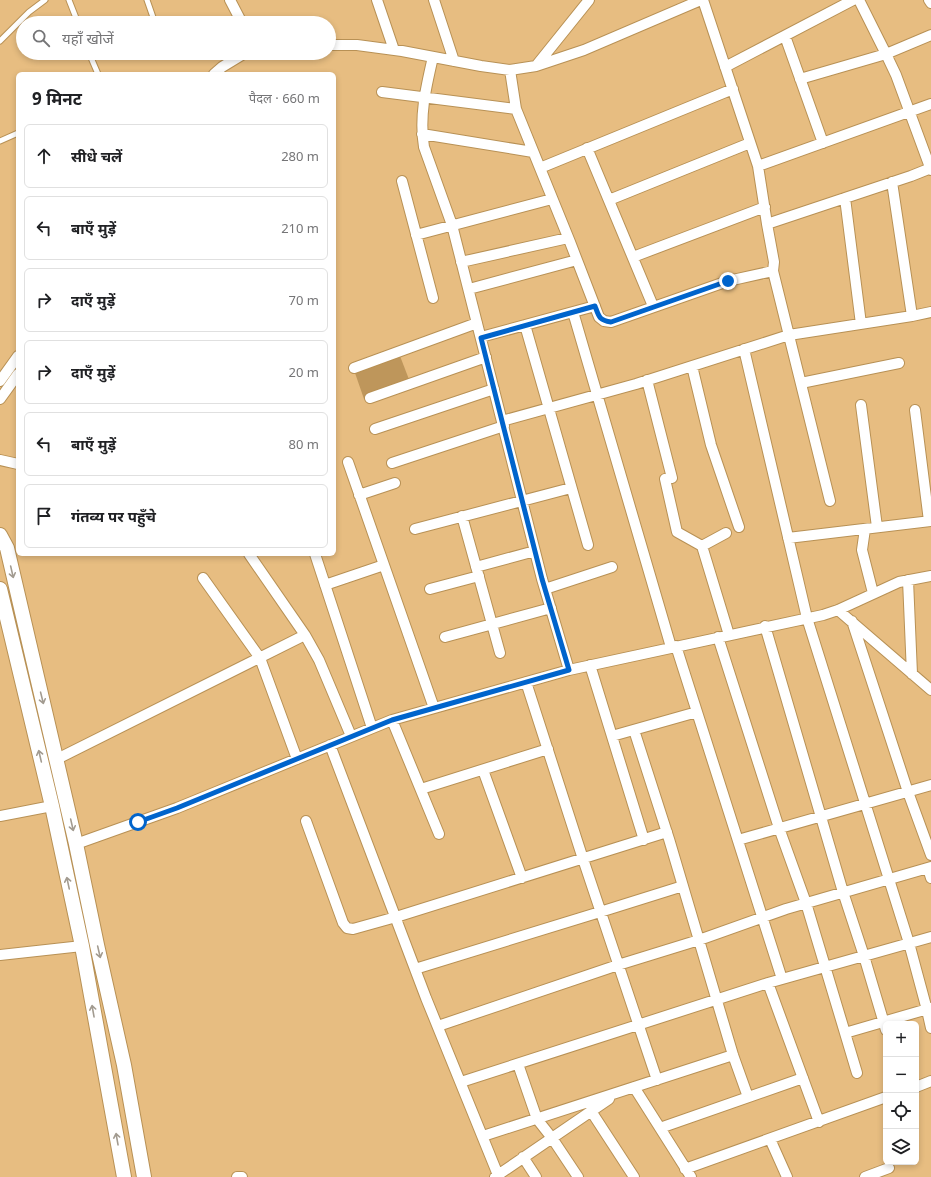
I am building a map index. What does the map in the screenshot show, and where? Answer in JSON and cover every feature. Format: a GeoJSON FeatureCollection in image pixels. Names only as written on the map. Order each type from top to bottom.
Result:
{"type":"FeatureCollection","features":[{"type":"Feature","properties":{"kind":"main road"},"geometry":{"type":"LineString","coordinates":[[0,535],[7,548],[57,759],[124,1065],[144,1177]]}},
{"type":"Feature","properties":{"kind":"main road"},"geometry":{"type":"LineString","coordinates":[[0,589],[52,806],[82,946],[124,1177]]}},
{"type":"Feature","properties":{"kind":"street"},"geometry":{"type":"LineString","coordinates":[[231,0],[239,16]]}},
{"type":"Feature","properties":{"kind":"street"},"geometry":{"type":"LineString","coordinates":[[377,0],[394,50]]}},
{"type":"Feature","properties":{"kind":"street"},"geometry":{"type":"LineString","coordinates":[[434,0],[454,61]]}},
{"type":"Feature","properties":{"kind":"street"},"geometry":{"type":"LineString","coordinates":[[536,66],[589,0]]}},
{"type":"Feature","properties":{"kind":"street"},"geometry":{"type":"LineString","coordinates":[[336,45],[357,45],[394,50],[510,70],[536,66],[584,50],[702,0],[758,166],[774,262],[773,271],[830,501]]}},
{"type":"Feature","properties":{"kind":"street"},"geometry":{"type":"LineString","coordinates":[[725,67],[853,0]]}},
{"type":"Feature","properties":{"kind":"street"},"geometry":{"type":"LineString","coordinates":[[767,224],[931,168],[896,75],[859,0]]}},
{"type":"Feature","properties":{"kind":"street"},"geometry":{"type":"LineString","coordinates":[[800,79],[886,54],[931,34]]}},
{"type":"Feature","properties":{"kind":"street"},"geometry":{"type":"LineString","coordinates":[[785,36],[823,143]]}},
{"type":"Feature","properties":{"kind":"street"},"geometry":{"type":"LineString","coordinates":[[433,57],[424,97],[422,134],[424,147],[452,225],[535,551],[550,608],[569,670]]}},
{"type":"Feature","properties":{"kind":"street"},"geometry":{"type":"LineString","coordinates":[[218,72],[235,60]]}},
{"type":"Feature","properties":{"kind":"street"},"geometry":{"type":"LineString","coordinates":[[510,70],[516,109],[599,317],[604,321],[611,322],[653,306],[728,281],[773,271]]}},
{"type":"Feature","properties":{"kind":"street"},"geometry":{"type":"LineString","coordinates":[[540,168],[732,89]]}},
{"type":"Feature","properties":{"kind":"street"},"geometry":{"type":"LineString","coordinates":[[382,92],[516,109]]}},
{"type":"Feature","properties":{"kind":"street"},"geometry":{"type":"LineString","coordinates":[[758,166],[931,104]]}},
{"type":"Feature","properties":{"kind":"street"},"geometry":{"type":"LineString","coordinates":[[422,134],[533,152]]}},
{"type":"Feature","properties":{"kind":"street"},"geometry":{"type":"LineString","coordinates":[[609,200],[750,143]]}},
{"type":"Feature","properties":{"kind":"street"},"geometry":{"type":"LineString","coordinates":[[587,148],[653,306]]}},
{"type":"Feature","properties":{"kind":"street"},"geometry":{"type":"LineString","coordinates":[[402,181],[433,298]]}},
{"type":"Feature","properties":{"kind":"street"},"geometry":{"type":"LineString","coordinates":[[892,182],[912,316]]}},
{"type":"Feature","properties":{"kind":"street"},"geometry":{"type":"LineString","coordinates":[[845,198],[861,324]]}},
{"type":"Feature","properties":{"kind":"street"},"geometry":{"type":"LineString","coordinates":[[416,235],[552,199]]}},
{"type":"Feature","properties":{"kind":"street"},"geometry":{"type":"LineString","coordinates":[[632,257],[765,208]]}},
{"type":"Feature","properties":{"kind":"street"},"geometry":{"type":"LineString","coordinates":[[461,262],[568,238]]}},
{"type":"Feature","properties":{"kind":"street"},"geometry":{"type":"LineString","coordinates":[[469,289],[577,260]]}},
{"type":"Feature","properties":{"kind":"street"},"geometry":{"type":"LineString","coordinates":[[481,338],[595,306]]}},
{"type":"Feature","properties":{"kind":"street"},"geometry":{"type":"LineString","coordinates":[[573,312],[673,647],[697,712],[782,979]]}},
{"type":"Feature","properties":{"kind":"street"},"geometry":{"type":"LineString","coordinates":[[392,463],[548,408],[647,380],[789,335],[931,312]]}},
{"type":"Feature","properties":{"kind":"street"},"geometry":{"type":"LineString","coordinates":[[354,368],[477,323]]}},
{"type":"Feature","properties":{"kind":"street"},"geometry":{"type":"LineString","coordinates":[[525,325],[588,545]]}},
{"type":"Feature","properties":{"kind":"street"},"geometry":{"type":"LineString","coordinates":[[744,349],[807,618],[929,1009],[931,1028]]}},
{"type":"Feature","properties":{"kind":"street"},"geometry":{"type":"LineString","coordinates":[[370,398],[486,357]]}},
{"type":"Feature","properties":{"kind":"street"},"geometry":{"type":"LineString","coordinates":[[0,381],[16,359]]}},
{"type":"Feature","properties":{"kind":"street"},"geometry":{"type":"LineString","coordinates":[[801,383],[899,363]]}},
{"type":"Feature","properties":{"kind":"street"},"geometry":{"type":"LineString","coordinates":[[692,366],[711,445],[739,527]]}},
{"type":"Feature","properties":{"kind":"street"},"geometry":{"type":"LineString","coordinates":[[0,399],[16,377]]}},
{"type":"Feature","properties":{"kind":"street"},"geometry":{"type":"LineString","coordinates":[[647,380],[669,479],[677,532],[702,546],[729,634]]}},
{"type":"Feature","properties":{"kind":"street"},"geometry":{"type":"LineString","coordinates":[[375,429],[494,389]]}},
{"type":"Feature","properties":{"kind":"street"},"geometry":{"type":"LineString","coordinates":[[861,405],[877,527]]}},
{"type":"Feature","properties":{"kind":"street"},"geometry":{"type":"LineString","coordinates":[[788,538],[930,521],[915,410]]}},
{"type":"Feature","properties":{"kind":"street"},"geometry":{"type":"LineString","coordinates":[[0,460],[16,464]]}},
{"type":"Feature","properties":{"kind":"street"},"geometry":{"type":"LineString","coordinates":[[348,462],[434,708]]}},
{"type":"Feature","properties":{"kind":"street"},"geometry":{"type":"LineString","coordinates":[[359,495],[395,483]]}},
{"type":"Feature","properties":{"kind":"street"},"geometry":{"type":"LineString","coordinates":[[415,529],[571,488]]}},
{"type":"Feature","properties":{"kind":"street"},"geometry":{"type":"LineString","coordinates":[[462,516],[500,653]]}},
{"type":"Feature","properties":{"kind":"street"},"geometry":{"type":"LineString","coordinates":[[865,528],[862,550],[873,593]]}},
{"type":"Feature","properties":{"kind":"street"},"geometry":{"type":"LineString","coordinates":[[702,546],[726,533]]}},
{"type":"Feature","properties":{"kind":"street"},"geometry":{"type":"LineString","coordinates":[[430,589],[535,551]]}},
{"type":"Feature","properties":{"kind":"street"},"geometry":{"type":"LineString","coordinates":[[250,556],[305,635],[319,660],[351,736]]}},
{"type":"Feature","properties":{"kind":"street"},"geometry":{"type":"LineString","coordinates":[[315,556],[372,728]]}},
{"type":"Feature","properties":{"kind":"street"},"geometry":{"type":"LineString","coordinates":[[325,585],[384,565]]}},
{"type":"Feature","properties":{"kind":"street"},"geometry":{"type":"LineString","coordinates":[[545,589],[612,568]]}},
{"type":"Feature","properties":{"kind":"street"},"geometry":{"type":"LineString","coordinates":[[76,844],[177,808],[392,720],[569,670],[765,626],[823,615],[838,610],[899,582],[931,576]]}},
{"type":"Feature","properties":{"kind":"street"},"geometry":{"type":"LineString","coordinates":[[202,578],[260,658],[297,759]]}},
{"type":"Feature","properties":{"kind":"street"},"geometry":{"type":"LineString","coordinates":[[908,580],[912,674]]}},
{"type":"Feature","properties":{"kind":"street"},"geometry":{"type":"LineString","coordinates":[[445,638],[550,608]]}},
{"type":"Feature","properties":{"kind":"street"},"geometry":{"type":"LineString","coordinates":[[838,610],[931,690]]}},
{"type":"Feature","properties":{"kind":"street"},"geometry":{"type":"LineString","coordinates":[[852,622],[908,792],[931,855]]}},
{"type":"Feature","properties":{"kind":"street"},"geometry":{"type":"LineString","coordinates":[[765,626],[843,892],[884,1021]]}},
{"type":"Feature","properties":{"kind":"street"},"geometry":{"type":"LineString","coordinates":[[57,759],[305,635]]}},
{"type":"Feature","properties":{"kind":"street"},"geometry":{"type":"LineString","coordinates":[[718,637],[779,828],[806,903],[857,1073]]}},
{"type":"Feature","properties":{"kind":"street"},"geometry":{"type":"LineString","coordinates":[[590,665],[644,840]]}},
{"type":"Feature","properties":{"kind":"street"},"geometry":{"type":"LineString","coordinates":[[526,682],[582,859],[657,1080]]}},
{"type":"Feature","properties":{"kind":"street"},"geometry":{"type":"LineString","coordinates":[[612,736],[697,712]]}},
{"type":"Feature","properties":{"kind":"street"},"geometry":{"type":"LineString","coordinates":[[392,720],[439,834]]}},
{"type":"Feature","properties":{"kind":"street"},"geometry":{"type":"LineString","coordinates":[[634,730],[667,832],[733,1055],[748,1097]]}},
{"type":"Feature","properties":{"kind":"street"},"geometry":{"type":"LineString","coordinates":[[330,745],[415,969],[483,1136],[496,1176],[619,1092]]}},
{"type":"Feature","properties":{"kind":"street"},"geometry":{"type":"LineString","coordinates":[[420,789],[548,749]]}},
{"type":"Feature","properties":{"kind":"street"},"geometry":{"type":"LineString","coordinates":[[483,770],[522,878]]}},
{"type":"Feature","properties":{"kind":"street"},"geometry":{"type":"LineString","coordinates":[[738,840],[931,785]]}},
{"type":"Feature","properties":{"kind":"street"},"geometry":{"type":"LineString","coordinates":[[0,816],[52,806]]}},
{"type":"Feature","properties":{"kind":"street"},"geometry":{"type":"LineString","coordinates":[[306,821],[343,923],[347,928],[353,929],[396,917],[667,832]]}},
{"type":"Feature","properties":{"kind":"street"},"geometry":{"type":"LineString","coordinates":[[438,1026],[806,903],[889,879],[930,871]]}},
{"type":"Feature","properties":{"kind":"street"},"geometry":{"type":"LineString","coordinates":[[415,969],[683,886]]}},
{"type":"Feature","properties":{"kind":"street"},"geometry":{"type":"LineString","coordinates":[[461,1082],[768,983],[931,936]]}},
{"type":"Feature","properties":{"kind":"street"},"geometry":{"type":"LineString","coordinates":[[0,955],[82,946]]}},
{"type":"Feature","properties":{"kind":"street"},"geometry":{"type":"LineString","coordinates":[[768,983],[819,1122]]}},
{"type":"Feature","properties":{"kind":"street"},"geometry":{"type":"LineString","coordinates":[[898,1021],[929,1009]]}},
{"type":"Feature","properties":{"kind":"street"},"geometry":{"type":"LineString","coordinates":[[845,1033],[883,1026]]}},
{"type":"Feature","properties":{"kind":"street"},"geometry":{"type":"LineString","coordinates":[[483,1136],[733,1055]]}},
{"type":"Feature","properties":{"kind":"street"},"geometry":{"type":"LineString","coordinates":[[518,1064],[537,1119],[552,1138],[578,1177]]}},
{"type":"Feature","properties":{"kind":"street"},"geometry":{"type":"LineString","coordinates":[[660,1128],[803,1078]]}},
{"type":"Feature","properties":{"kind":"street"},"geometry":{"type":"LineString","coordinates":[[919,1085],[931,1081]]}},
{"type":"Feature","properties":{"kind":"street"},"geometry":{"type":"LineString","coordinates":[[634,1087],[688,1173],[770,1139],[883,1098]]}},
{"type":"Feature","properties":{"kind":"street"},"geometry":{"type":"LineString","coordinates":[[591,1111],[634,1177]]}},
{"type":"Feature","properties":{"kind":"street"},"geometry":{"type":"LineString","coordinates":[[770,1139],[787,1177]]}},
{"type":"Feature","properties":{"kind":"street"},"geometry":{"type":"LineString","coordinates":[[523,1158],[536,1177]]}},
{"type":"Feature","properties":{"kind":"street"},"geometry":{"type":"LineString","coordinates":[[865,1177],[890,1168]]}},
{"type":"Feature","properties":{"kind":"street"},"geometry":{"type":"LineString","coordinates":[[237,1177],[242,1177]]}},
{"type":"Feature","properties":{"kind":"lane"},"geometry":{"type":"LineString","coordinates":[[25,16],[45,0]]}},
{"type":"Feature","properties":{"kind":"lane"},"geometry":{"type":"LineString","coordinates":[[69,0],[75,16]]}},
{"type":"Feature","properties":{"kind":"lane"},"geometry":{"type":"LineString","coordinates":[[147,0],[152,16]]}},
{"type":"Feature","properties":{"kind":"lane"},"geometry":{"type":"LineString","coordinates":[[0,41],[16,25]]}},
{"type":"Feature","properties":{"kind":"lane"},"geometry":{"type":"LineString","coordinates":[[93,60],[97,72]]}},
{"type":"Feature","properties":{"kind":"lane"},"geometry":{"type":"LineString","coordinates":[[0,141],[16,134]]}},
{"type":"Feature","properties":{"kind":"building"},"geometry":{"type":"Polygon","coordinates":[[[400,356],[410,382],[364,399],[355,373],[400,356]]]}},
{"type":"Feature","properties":{"kind":"route"},"geometry":{"type":"LineString","coordinates":[[138,822],[177,808],[392,720],[569,670],[542,579],[481,338],[595,306],[599,317],[604,321],[611,322],[653,306],[728,281]]}}]}
